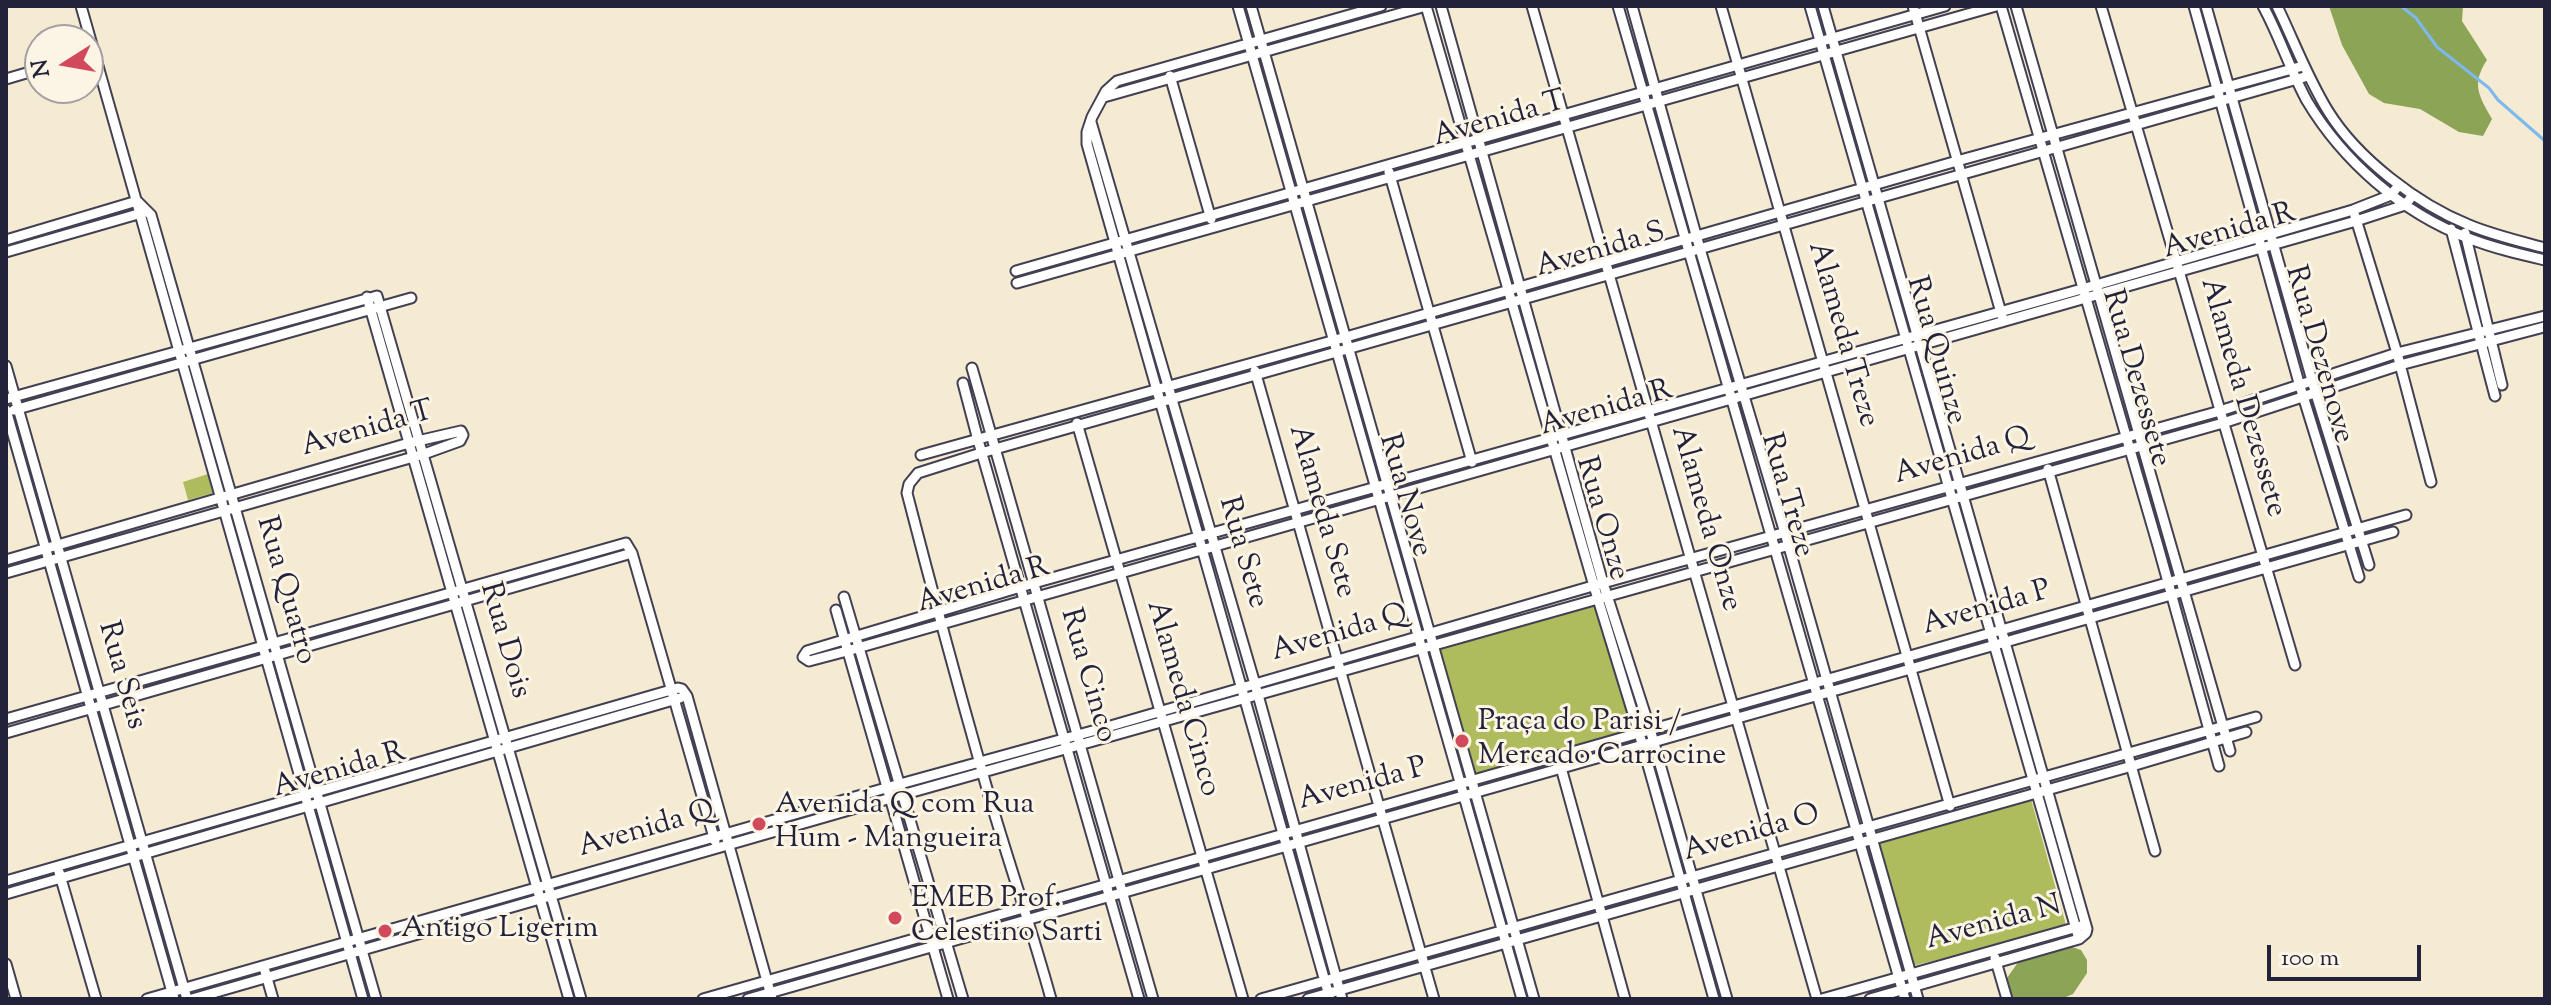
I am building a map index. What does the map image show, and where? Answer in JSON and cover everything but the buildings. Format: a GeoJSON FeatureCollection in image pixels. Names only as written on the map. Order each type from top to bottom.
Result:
{"type":"FeatureCollection","features":[{"type":"Feature","properties":{"kind":"street","name":"Rua Nove"},"geometry":{"type":"LineString","coordinates":[[1238,6],[1522,999]]}},
{"type":"Feature","properties":{"kind":"street","name":"Rua Nove"},"geometry":{"type":"LineString","coordinates":[[1251,6],[1534,999]]}},
{"type":"Feature","properties":{"kind":"street"},"geometry":{"type":"LineString","coordinates":[[1092,117],[1110,86],[1117,81],[1249,44],[1342,11],[1381,6]]}},
{"type":"Feature","properties":{"kind":"street"},"geometry":{"type":"LineString","coordinates":[[1104,97],[1426,6]]}},
{"type":"Feature","properties":{"kind":"street","name":"Rua Onze"},"geometry":{"type":"LineString","coordinates":[[1426,6],[1554,450],[1650,729],[1727,999]]}},
{"type":"Feature","properties":{"kind":"street","name":"Rua Onze"},"geometry":{"type":"LineString","coordinates":[[1441,6],[1566,447],[1598,585]]}},
{"type":"Feature","properties":{"kind":"street","name":"Alameda Onze"},"geometry":{"type":"LineString","coordinates":[[1532,6],[1779,867],[1820,999]]}},
{"type":"Feature","properties":{"kind":"street","name":"Rua Treze"},"geometry":{"type":"LineString","coordinates":[[1618,6],[1904,994]]}},
{"type":"Feature","properties":{"kind":"street","name":"Rua Treze"},"geometry":{"type":"LineString","coordinates":[[1632,6],[1918,999]]}},
{"type":"Feature","properties":{"kind":"street","name":"Alameda Treze"},"geometry":{"type":"LineString","coordinates":[[1721,6],[1953,816]]}},
{"type":"Feature","properties":{"kind":"street","name":"Rua Quinze"},"geometry":{"type":"LineString","coordinates":[[1810,6],[2079,939]]}},
{"type":"Feature","properties":{"kind":"street","name":"Rua Quinze"},"geometry":{"type":"LineString","coordinates":[[1823,6],[2087,922]]}},
{"type":"Feature","properties":{"kind":"street","name":"Avenida T"},"geometry":{"type":"LineString","coordinates":[[1016,271],[1832,39],[1914,10],[1945,6]]}},
{"type":"Feature","properties":{"kind":"street","name":"Avenida T"},"geometry":{"type":"LineString","coordinates":[[1017,283],[1999,6]]}},
{"type":"Feature","properties":{"kind":"street","name":"Rua Dezessete"},"geometry":{"type":"LineString","coordinates":[[1999,6],[2040,138],[2219,766]]}},
{"type":"Feature","properties":{"kind":"street","name":"Rua Dezessete"},"geometry":{"type":"LineString","coordinates":[[2016,6],[2230,751]]}},
{"type":"Feature","properties":{"kind":"street","name":"Alameda Dezessete"},"geometry":{"type":"LineString","coordinates":[[2101,6],[2295,665]]}},
{"type":"Feature","properties":{"kind":"street","name":"Rua Dezenove"},"geometry":{"type":"LineString","coordinates":[[2194,6],[2299,383],[2359,577]]}},
{"type":"Feature","properties":{"kind":"street","name":"Rua Dezenove"},"geometry":{"type":"LineString","coordinates":[[2206,6],[2315,391],[2369,565]]}},
{"type":"Feature","properties":{"kind":"street"},"geometry":{"type":"LineString","coordinates":[[2263,6],[2293,74],[2329,135],[2350,159],[2405,205],[2451,231],[2497,249],[2545,260]]}},
{"type":"Feature","properties":{"kind":"street"},"geometry":{"type":"LineString","coordinates":[[2277,6],[2306,71],[2340,128],[2359,150],[2413,195],[2461,222],[2501,237],[2545,248]]}},
{"type":"Feature","properties":{"kind":"street"},"geometry":{"type":"LineString","coordinates":[[1914,10],[2004,323]]}},
{"type":"Feature","properties":{"kind":"street"},"geometry":{"type":"LineString","coordinates":[[1342,11],[1347,29]]}},
{"type":"Feature","properties":{"kind":"street"},"geometry":{"type":"LineString","coordinates":[[1167,67],[1213,226]]}},
{"type":"Feature","properties":{"kind":"street","name":"Avenida S"},"geometry":{"type":"LineString","coordinates":[[921,455],[2215,89],[2306,71]]}},
{"type":"Feature","properties":{"kind":"street","name":"Avenida S"},"geometry":{"type":"LineString","coordinates":[[937,611],[907,493],[918,473],[2231,97],[2293,74]]}},
{"type":"Feature","properties":{"kind":"street","name":"Rua Quatro"},"geometry":{"type":"LineString","coordinates":[[104,96],[137,201],[155,225],[376,999]]}},
{"type":"Feature","properties":{"kind":"street","name":"Rua Sete"},"geometry":{"type":"LineString","coordinates":[[1092,117],[1124,239],[1122,252],[1156,388],[1325,981],[1335,995]]}},
{"type":"Feature","properties":{"kind":"street","name":"Rua Sete"},"geometry":{"type":"LineString","coordinates":[[1092,117],[1087,144],[1113,241],[1122,252],[1167,385],[1255,684],[1336,978],[1335,995]]}},
{"type":"Feature","properties":{"kind":"street"},"geometry":{"type":"LineString","coordinates":[[1387,165],[1475,472]]}},
{"type":"Feature","properties":{"kind":"street","name":"Avenida R"},"geometry":{"type":"LineString","coordinates":[[2399,185],[2391,195],[2272,239],[2261,248],[2178,267],[2083,288],[1388,482],[937,611],[844,639],[808,656],[847,651],[2086,300],[2099,296],[2178,267],[2258,237],[2272,239],[2356,221],[2405,205]]}},
{"type":"Feature","properties":{"kind":"street"},"geometry":{"type":"LineString","coordinates":[[2405,205],[2413,195]]}},
{"type":"Feature","properties":{"kind":"street"},"geometry":{"type":"LineString","coordinates":[[6,240],[137,201]]}},
{"type":"Feature","properties":{"kind":"street"},"geometry":{"type":"LineString","coordinates":[[2353,210],[2397,353],[2431,482]]}},
{"type":"Feature","properties":{"kind":"street","name":"Rua Quatro"},"geometry":{"type":"LineString","coordinates":[[144,212],[179,351],[363,999]]}},
{"type":"Feature","properties":{"kind":"street"},"geometry":{"type":"LineString","coordinates":[[6,252],[144,212]]}},
{"type":"Feature","properties":{"kind":"street"},"geometry":{"type":"LineString","coordinates":[[2446,214],[2495,396]]}},
{"type":"Feature","properties":{"kind":"street"},"geometry":{"type":"LineString","coordinates":[[2461,222],[2502,385]]}},
{"type":"Feature","properties":{"kind":"street"},"geometry":{"type":"LineString","coordinates":[[1036,265],[1039,276]]}},
{"type":"Feature","properties":{"kind":"street"},"geometry":{"type":"LineString","coordinates":[[10,398],[190,347],[374,302],[411,298]]}},
{"type":"Feature","properties":{"kind":"street"},"geometry":{"type":"LineString","coordinates":[[6,411],[183,363],[374,302]]}},
{"type":"Feature","properties":{"kind":"street","name":"Rua Dois"},"geometry":{"type":"LineString","coordinates":[[374,302],[418,455],[467,601],[581,999]]}},
{"type":"Feature","properties":{"kind":"street","name":"Avenida Q"},"geometry":{"type":"LineString","coordinates":[[188,995],[264,965],[548,883],[2220,411],[2397,353],[2545,316]]}},
{"type":"Feature","properties":{"kind":"street","name":"Avenida Q"},"geometry":{"type":"LineString","coordinates":[[147,999],[188,995],[267,977],[2143,446],[2400,365],[2544,327]]}},
{"type":"Feature","properties":{"kind":"street","name":"Alameda Sete"},"geometry":{"type":"LineString","coordinates":[[1252,362],[1434,999]]}},
{"type":"Feature","properties":{"kind":"street","name":"Rua Seis"},"geometry":{"type":"LineString","coordinates":[[6,366],[10,398],[18,409],[188,995]]}},
{"type":"Feature","properties":{"kind":"street","name":"Rua Cinco"},"geometry":{"type":"LineString","coordinates":[[972,368],[1153,999]]}},
{"type":"Feature","properties":{"kind":"street","name":"Rua Cinco"},"geometry":{"type":"LineString","coordinates":[[963,383],[1139,999]]}},
{"type":"Feature","properties":{"kind":"street","name":"Rua Seis"},"geometry":{"type":"LineString","coordinates":[[6,411],[173,995]]}},
{"type":"Feature","properties":{"kind":"street","name":"Alameda Cinco"},"geometry":{"type":"LineString","coordinates":[[1074,412],[1243,999]]}},
{"type":"Feature","properties":{"kind":"street","name":"Avenida T"},"geometry":{"type":"LineString","coordinates":[[6,560],[414,442],[457,431],[463,435],[460,441],[418,455],[6,573]]}},
{"type":"Feature","properties":{"kind":"street","name":"Rua Dois"},"geometry":{"type":"LineString","coordinates":[[418,455],[452,592],[569,999]]}},
{"type":"Feature","properties":{"kind":"street"},"geometry":{"type":"LineString","coordinates":[[2045,460],[2155,851]]}},
{"type":"Feature","properties":{"kind":"street","name":"Avenida P"},"geometry":{"type":"LineString","coordinates":[[748,999],[771,996],[1298,842],[1650,729],[2406,515]]}},
{"type":"Feature","properties":{"kind":"street","name":"Avenida P"},"geometry":{"type":"LineString","coordinates":[[1475,786],[1561,768],[2393,532]]}},
{"type":"Feature","properties":{"kind":"street"},"geometry":{"type":"LineString","coordinates":[[6,719],[629,544],[675,688],[675,700],[717,848]]}},
{"type":"Feature","properties":{"kind":"street"},"geometry":{"type":"LineString","coordinates":[[6,733],[632,553]]}},
{"type":"Feature","properties":{"kind":"street"},"geometry":{"type":"LineString","coordinates":[[844,597],[963,999]]}},
{"type":"Feature","properties":{"kind":"street","name":"Rua Onze"},"geometry":{"type":"LineString","coordinates":[[1603,597],[1714,999]]}},
{"type":"Feature","properties":{"kind":"street"},"geometry":{"type":"LineString","coordinates":[[836,610],[948,999]]}},
{"type":"Feature","properties":{"kind":"street"},"geometry":{"type":"LineString","coordinates":[[937,611],[979,763],[1051,999]]}},
{"type":"Feature","properties":{"kind":"street"},"geometry":{"type":"LineString","coordinates":[[336,625],[339,637]]}},
{"type":"Feature","properties":{"kind":"street"},"geometry":{"type":"LineString","coordinates":[[675,688],[687,696],[771,996]]}},
{"type":"Feature","properties":{"kind":"street","name":"Avenida R"},"geometry":{"type":"LineString","coordinates":[[6,881],[675,688]]}},
{"type":"Feature","properties":{"kind":"street","name":"Avenida R"},"geometry":{"type":"LineString","coordinates":[[6,894],[687,696]]}},
{"type":"Feature","properties":{"kind":"street","name":"Avenida O"},"geometry":{"type":"LineString","coordinates":[[1261,999],[2256,717]]}},
{"type":"Feature","properties":{"kind":"street","name":"Avenida O"},"geometry":{"type":"LineString","coordinates":[[1308,999],[1335,995],[1424,966],[2246,732]]}},
{"type":"Feature","properties":{"kind":"street"},"geometry":{"type":"LineString","coordinates":[[1558,757],[1625,999]]}},
{"type":"Feature","properties":{"kind":"street","name":"Avenida P"},"geometry":{"type":"LineString","coordinates":[[703,999],[1283,833],[1382,813]]}},
{"type":"Feature","properties":{"kind":"street"},"geometry":{"type":"LineString","coordinates":[[652,854],[656,866]]}},
{"type":"Feature","properties":{"kind":"street"},"geometry":{"type":"LineString","coordinates":[[57,866],[96,999]]}},
{"type":"Feature","properties":{"kind":"street"},"geometry":{"type":"LineString","coordinates":[[1068,895],[1071,907]]}},
{"type":"Feature","properties":{"kind":"street","name":"Avenida N"},"geometry":{"type":"LineString","coordinates":[[1820,999],[2076,928],[2087,922]]}},
{"type":"Feature","properties":{"kind":"street","name":"Avenida N"},"geometry":{"type":"LineString","coordinates":[[1870,999],[1904,994],[1914,986],[2079,939],[2086,933],[2087,922]]}},
{"type":"Feature","properties":{"kind":"street"},"geometry":{"type":"LineString","coordinates":[[1993,951],[2007,999]]}},
{"type":"Feature","properties":{"kind":"street"},"geometry":{"type":"LineString","coordinates":[[6,964],[16,999]]}},
{"type":"Feature","properties":{"kind":"street"},"geometry":{"type":"LineString","coordinates":[[264,965],[273,999]]}},
{"type":"Feature","properties":{"kind":"green space"},"geometry":{"type":"Polygon","coordinates":[[[2329,6],[2463,6],[2462,21],[2487,60],[2478,83],[2483,103],[2492,119],[2483,136],[2459,132],[2420,109],[2384,103],[2369,94],[2342,45],[2329,6]]]}},
{"type":"Feature","properties":{"kind":"green space"},"geometry":{"type":"Polygon","coordinates":[[[208,474],[213,493],[188,500],[183,482],[208,474]]]}},
{"type":"Feature","properties":{"kind":"green space"},"geometry":{"type":"Polygon","coordinates":[[[1597,601],[1638,732],[1474,779],[1437,646],[1597,601]]]}},
{"type":"Feature","properties":{"kind":"green space"},"geometry":{"type":"Polygon","coordinates":[[[2031,799],[2066,925],[1912,966],[1879,844],[2031,799]]]}},
{"type":"Feature","properties":{"kind":"green space"},"geometry":{"type":"Polygon","coordinates":[[[2069,946],[2081,950],[2087,960],[2087,973],[2073,994],[2061,999],[2012,999],[2007,978],[2019,961],[2069,946]]]}},
{"type":"Feature","properties":{"kind":"waterway"},"geometry":{"type":"LineString","coordinates":[[2401,6],[2416,18],[2437,47],[2489,88],[2498,100],[2545,141]]}},
{"type":"Feature","properties":{"kind":"place","name":"Praça do Parisi / Mercado Carrocine"},"geometry":{"type":"Point","coordinates":[1462,741]}},
{"type":"Feature","properties":{"kind":"place","name":"Avenida Q com Rua Hum - Mangueira"},"geometry":{"type":"Point","coordinates":[759,824]}},
{"type":"Feature","properties":{"kind":"place","name":"EMEB Prof. Celestino Sarti"},"geometry":{"type":"Point","coordinates":[895,918]}},
{"type":"Feature","properties":{"kind":"place","name":"Antigo Ligerim"},"geometry":{"type":"Point","coordinates":[385,931]}}]}
